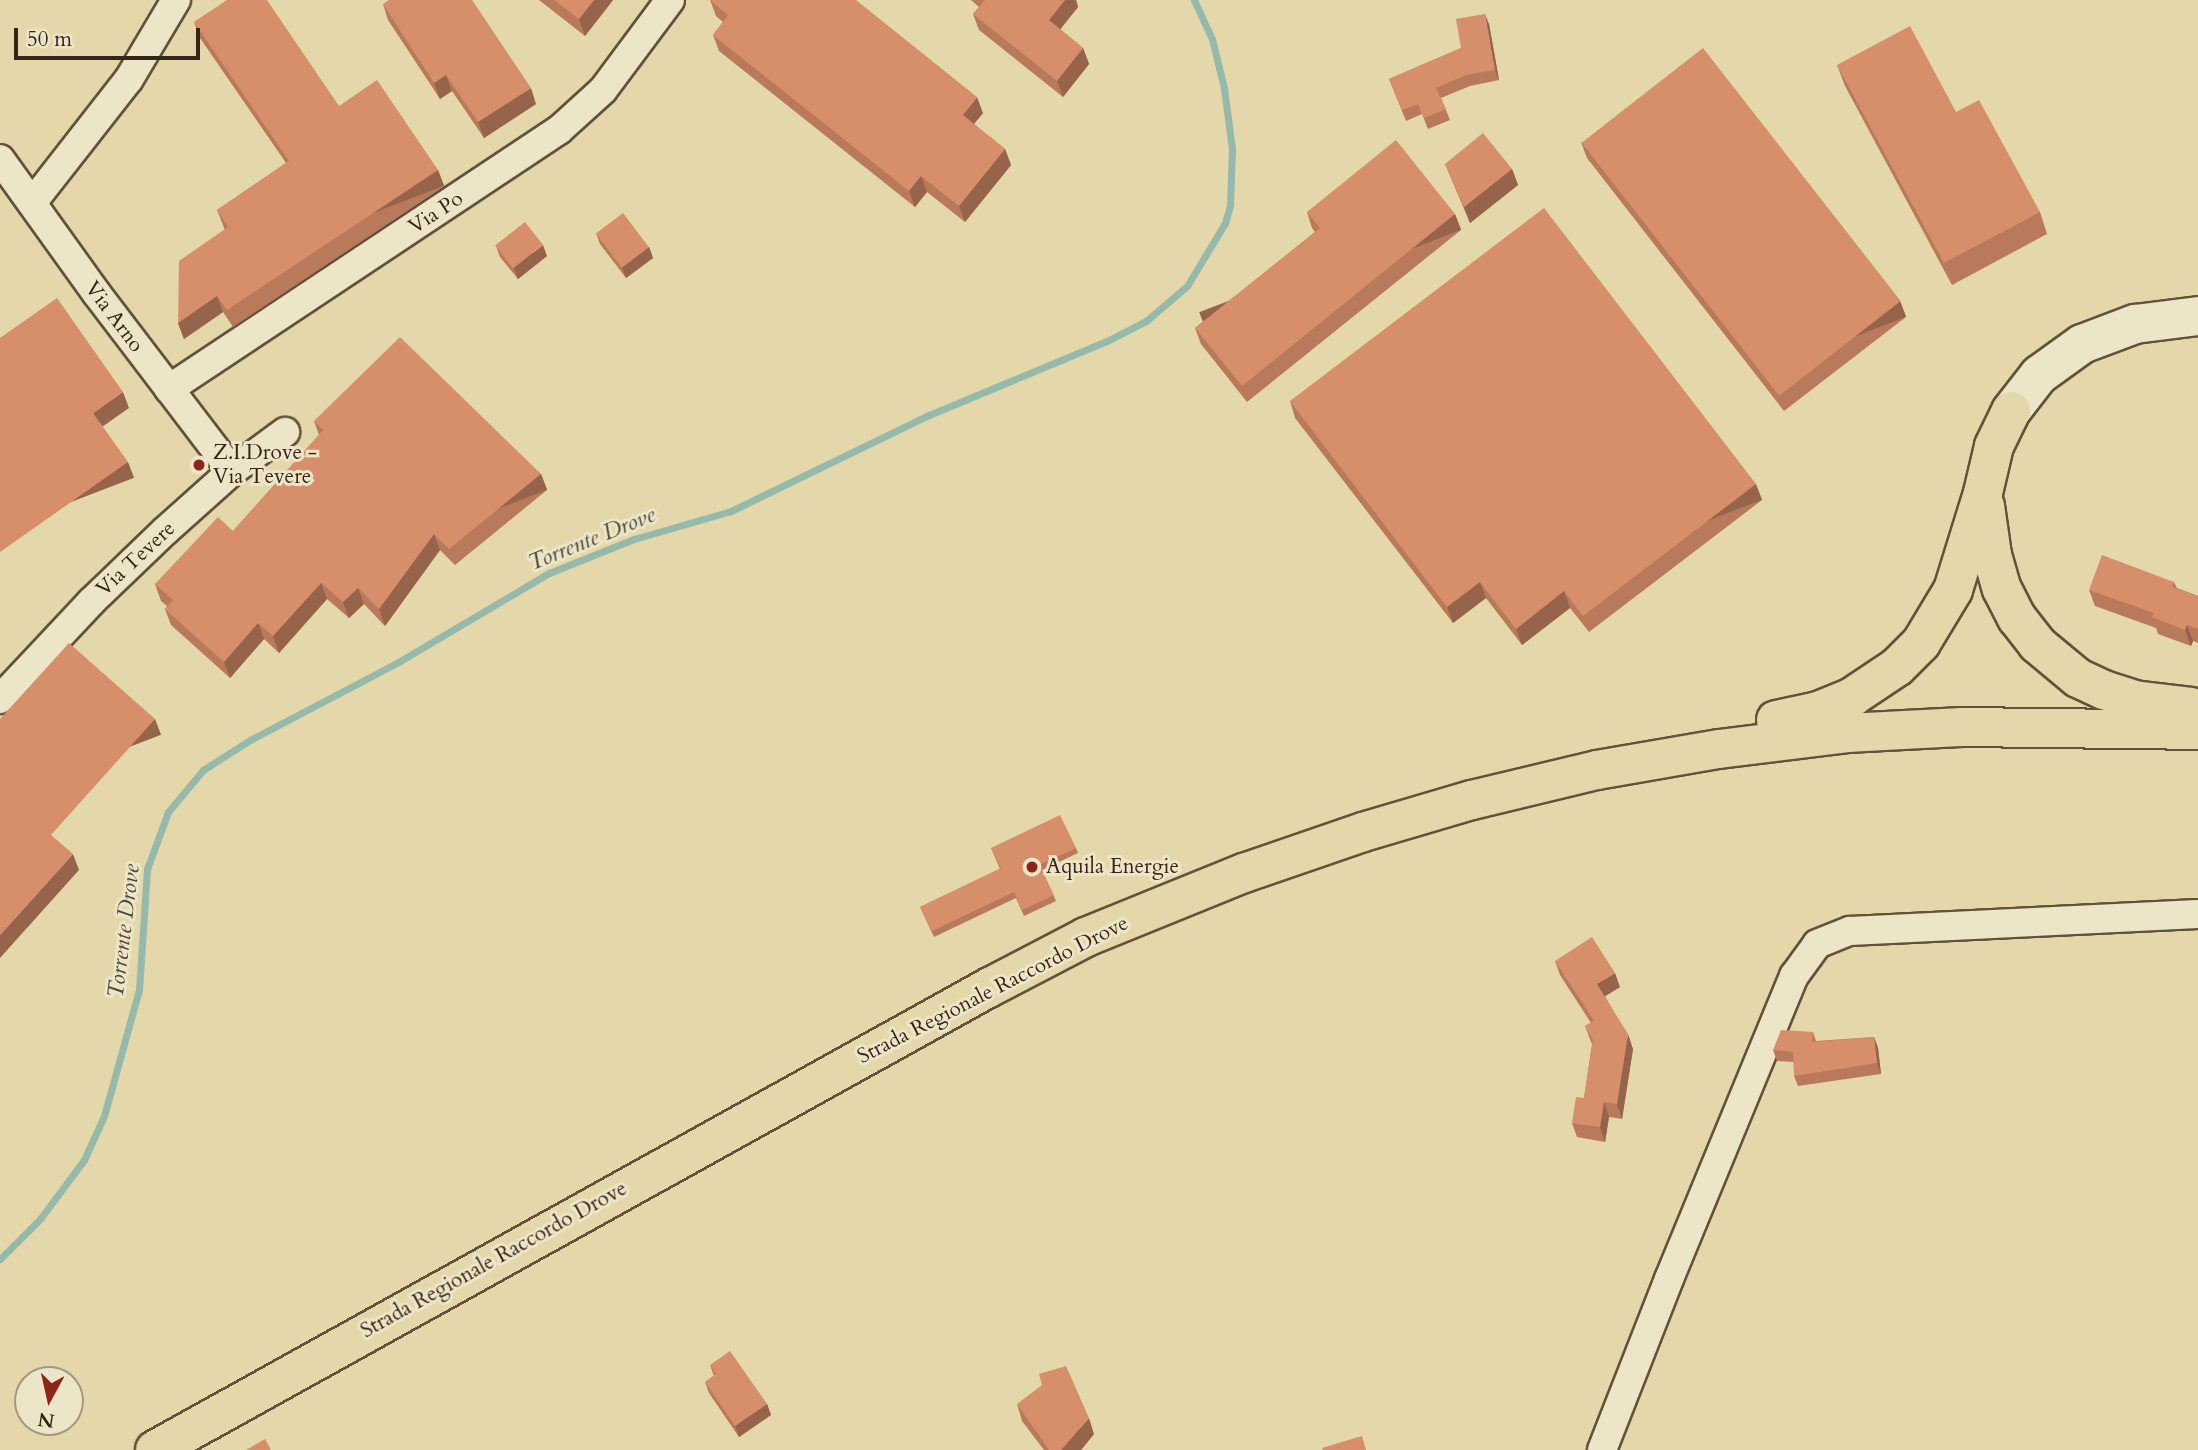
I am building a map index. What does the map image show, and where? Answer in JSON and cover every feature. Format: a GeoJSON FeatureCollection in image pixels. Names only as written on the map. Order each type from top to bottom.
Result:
{"type":"FeatureCollection","features":[{"type":"Feature","properties":{"kind":"main road"},"geometry":{"type":"LineString","coordinates":[[1526,786],[1575,759],[1599,750],[1803,715],[1837,704],[1869,688],[1910,655],[1939,618],[1956,583],[1983,494],[1994,446],[2011,411]]}},
{"type":"Feature","properties":{"kind":"main road"},"geometry":{"type":"LineString","coordinates":[[1983,494],[1992,555],[2002,589],[2017,618],[2037,644],[2078,678],[2104,690],[2150,703],[2198,708]]}},
{"type":"Feature","properties":{"kind":"main road","name":"Strada Regionale Raccordo Drove"},"geometry":{"type":"LineString","coordinates":[[155,1450],[954,1005],[1086,937],[1211,885],[1443,807],[1526,786],[1719,749],[1838,734],[1935,728],[2049,726],[2198,730]]}},
{"type":"Feature","properties":{"kind":"main road"},"geometry":{"type":"LineString","coordinates":[[1935,728],[1979,738],[2028,744],[2198,750]]}},
{"type":"Feature","properties":{"kind":"street"},"geometry":{"type":"LineString","coordinates":[[32,203],[123,88],[176,0]]}},
{"type":"Feature","properties":{"kind":"street","name":"Via Po"},"geometry":{"type":"LineString","coordinates":[[169,389],[559,130],[603,90],[670,0]]}},
{"type":"Feature","properties":{"kind":"street","name":"Via Arno"},"geometry":{"type":"LineString","coordinates":[[0,159],[232,471]]}},
{"type":"Feature","properties":{"kind":"street"},"geometry":{"type":"LineString","coordinates":[[2011,411],[2039,375],[2082,344],[2135,324],[2198,316]]}},
{"type":"Feature","properties":{"kind":"street","name":"Via Tevere"},"geometry":{"type":"LineString","coordinates":[[0,699],[113,579],[232,471],[285,432]]}},
{"type":"Feature","properties":{"kind":"street"},"geometry":{"type":"LineString","coordinates":[[1602,1450],[1669,1279],[1794,976],[1817,944],[1850,931],[2198,914]]}},
{"type":"Feature","properties":{"kind":"building"},"geometry":{"type":"Polygon","coordinates":[[[227,0],[267,0],[339,106],[377,80],[438,170],[227,310],[217,296],[178,323],[179,261],[228,227],[217,210],[289,161],[194,22],[227,0]]]}},
{"type":"Feature","properties":{"kind":"building"},"geometry":{"type":"Polygon","coordinates":[[[389,0],[472,0],[531,88],[478,122],[446,75],[434,83],[383,4],[389,0]]]}},
{"type":"Feature","properties":{"kind":"building"},"geometry":{"type":"Polygon","coordinates":[[[554,0],[594,0],[579,19],[554,0]]]}},
{"type":"Feature","properties":{"kind":"building"},"geometry":{"type":"Polygon","coordinates":[[[710,0],[856,0],[977,97],[963,115],[1005,149],[959,206],[921,176],[909,191],[713,35],[728,15],[710,0]]]}},
{"type":"Feature","properties":{"kind":"building"},"geometry":{"type":"Polygon","coordinates":[[[985,0],[1065,0],[1049,20],[1083,48],[1057,81],[973,14],[985,0]]]}},
{"type":"Feature","properties":{"kind":"building"},"geometry":{"type":"Polygon","coordinates":[[[1485,14],[1495,70],[1466,75],[1436,88],[1446,109],[1424,118],[1418,104],[1402,110],[1389,79],[1461,48],[1456,19],[1485,14]]]}},
{"type":"Feature","properties":{"kind":"building"},"geometry":{"type":"Polygon","coordinates":[[[1910,26],[1956,112],[1979,100],[2040,212],[1944,263],[1837,65],[1910,26]]]}},
{"type":"Feature","properties":{"kind":"building"},"geometry":{"type":"Polygon","coordinates":[[[1703,48],[1901,301],[1779,396],[1582,143],[1703,48]]]}},
{"type":"Feature","properties":{"kind":"building"},"geometry":{"type":"Polygon","coordinates":[[[1483,133],[1512,169],[1464,207],[1445,164],[1483,133]]]}},
{"type":"Feature","properties":{"kind":"building"},"geometry":{"type":"Polygon","coordinates":[[[1396,140],[1455,214],[1242,386],[1195,328],[1320,228],[1307,212],[1396,140]]]}},
{"type":"Feature","properties":{"kind":"building"},"geometry":{"type":"Polygon","coordinates":[[[1544,208],[1756,484],[1583,616],[1564,591],[1516,629],[1480,582],[1447,607],[1290,401],[1544,208]]]}},
{"type":"Feature","properties":{"kind":"building"},"geometry":{"type":"Polygon","coordinates":[[[623,213],[649,247],[622,268],[596,233],[623,213]]]}},
{"type":"Feature","properties":{"kind":"building"},"geometry":{"type":"Polygon","coordinates":[[[525,222],[543,245],[513,268],[495,245],[525,222]]]}},
{"type":"Feature","properties":{"kind":"building"},"geometry":{"type":"Polygon","coordinates":[[[57,298],[123,392],[93,413],[128,462],[0,552],[0,338],[57,298]]]}},
{"type":"Feature","properties":{"kind":"building"},"geometry":{"type":"Polygon","coordinates":[[[400,337],[541,474],[449,549],[434,534],[379,609],[358,588],[343,602],[321,583],[273,636],[258,623],[224,662],[165,609],[173,600],[155,584],[218,517],[233,531],[323,430],[314,421],[400,337]]]}},
{"type":"Feature","properties":{"kind":"building"},"geometry":{"type":"Polygon","coordinates":[[[2102,555],[2174,582],[2172,587],[2198,596],[2198,629],[2187,625],[2185,630],[2152,617],[2154,613],[2089,590],[2102,555]]]}},
{"type":"Feature","properties":{"kind":"building"},"geometry":{"type":"Polygon","coordinates":[[[69,643],[155,719],[51,835],[73,854],[0,935],[0,719],[69,643]]]}},
{"type":"Feature","properties":{"kind":"building"},"geometry":{"type":"Polygon","coordinates":[[[1060,815],[1076,848],[1039,865],[1054,895],[1022,910],[1014,892],[932,931],[920,907],[1001,868],[991,848],[1060,815]]]}},
{"type":"Feature","properties":{"kind":"building"},"geometry":{"type":"Polygon","coordinates":[[[1592,937],[1615,973],[1597,984],[1628,1034],[1617,1104],[1604,1102],[1600,1127],[1572,1123],[1576,1097],[1584,1098],[1593,1040],[1585,1026],[1594,1021],[1555,961],[1592,937]]]}},
{"type":"Feature","properties":{"kind":"building"},"geometry":{"type":"Polygon","coordinates":[[[1781,1030],[1813,1032],[1812,1042],[1874,1037],[1877,1063],[1794,1076],[1793,1052],[1773,1050],[1781,1030]]]}},
{"type":"Feature","properties":{"kind":"building"},"geometry":{"type":"Polygon","coordinates":[[[730,1351],[767,1404],[735,1426],[705,1382],[716,1374],[710,1365],[730,1351]]]}},
{"type":"Feature","properties":{"kind":"building"},"geometry":{"type":"Polygon","coordinates":[[[1066,1366],[1089,1418],[1061,1450],[1049,1450],[1017,1404],[1042,1385],[1039,1374],[1066,1366]]]}},
{"type":"Feature","properties":{"kind":"building"},"geometry":{"type":"Polygon","coordinates":[[[1362,1436],[1366,1450],[1322,1448],[1362,1436]]]}},
{"type":"Feature","properties":{"kind":"building"},"geometry":{"type":"Polygon","coordinates":[[[265,1439],[271,1450],[246,1450],[265,1439]]]}},
{"type":"Feature","properties":{"kind":"waterway","name":"Torrente Drove"},"geometry":{"type":"LineString","coordinates":[[0,1259],[40,1219],[84,1160],[104,1116],[139,990],[147,869],[168,812],[203,770],[250,740],[395,664],[549,573],[634,539],[731,511],[929,415],[1107,341],[1146,321],[1187,286],[1225,223],[1230,205],[1232,149],[1224,88],[1212,39],[1194,0]]}},
{"type":"Feature","properties":{"kind":"place","name":"Z.I.Drove - Via Tevere"},"geometry":{"type":"Point","coordinates":[199,465]}},
{"type":"Feature","properties":{"kind":"place","name":"Aquila Energie"},"geometry":{"type":"Point","coordinates":[1032,867]}}]}
